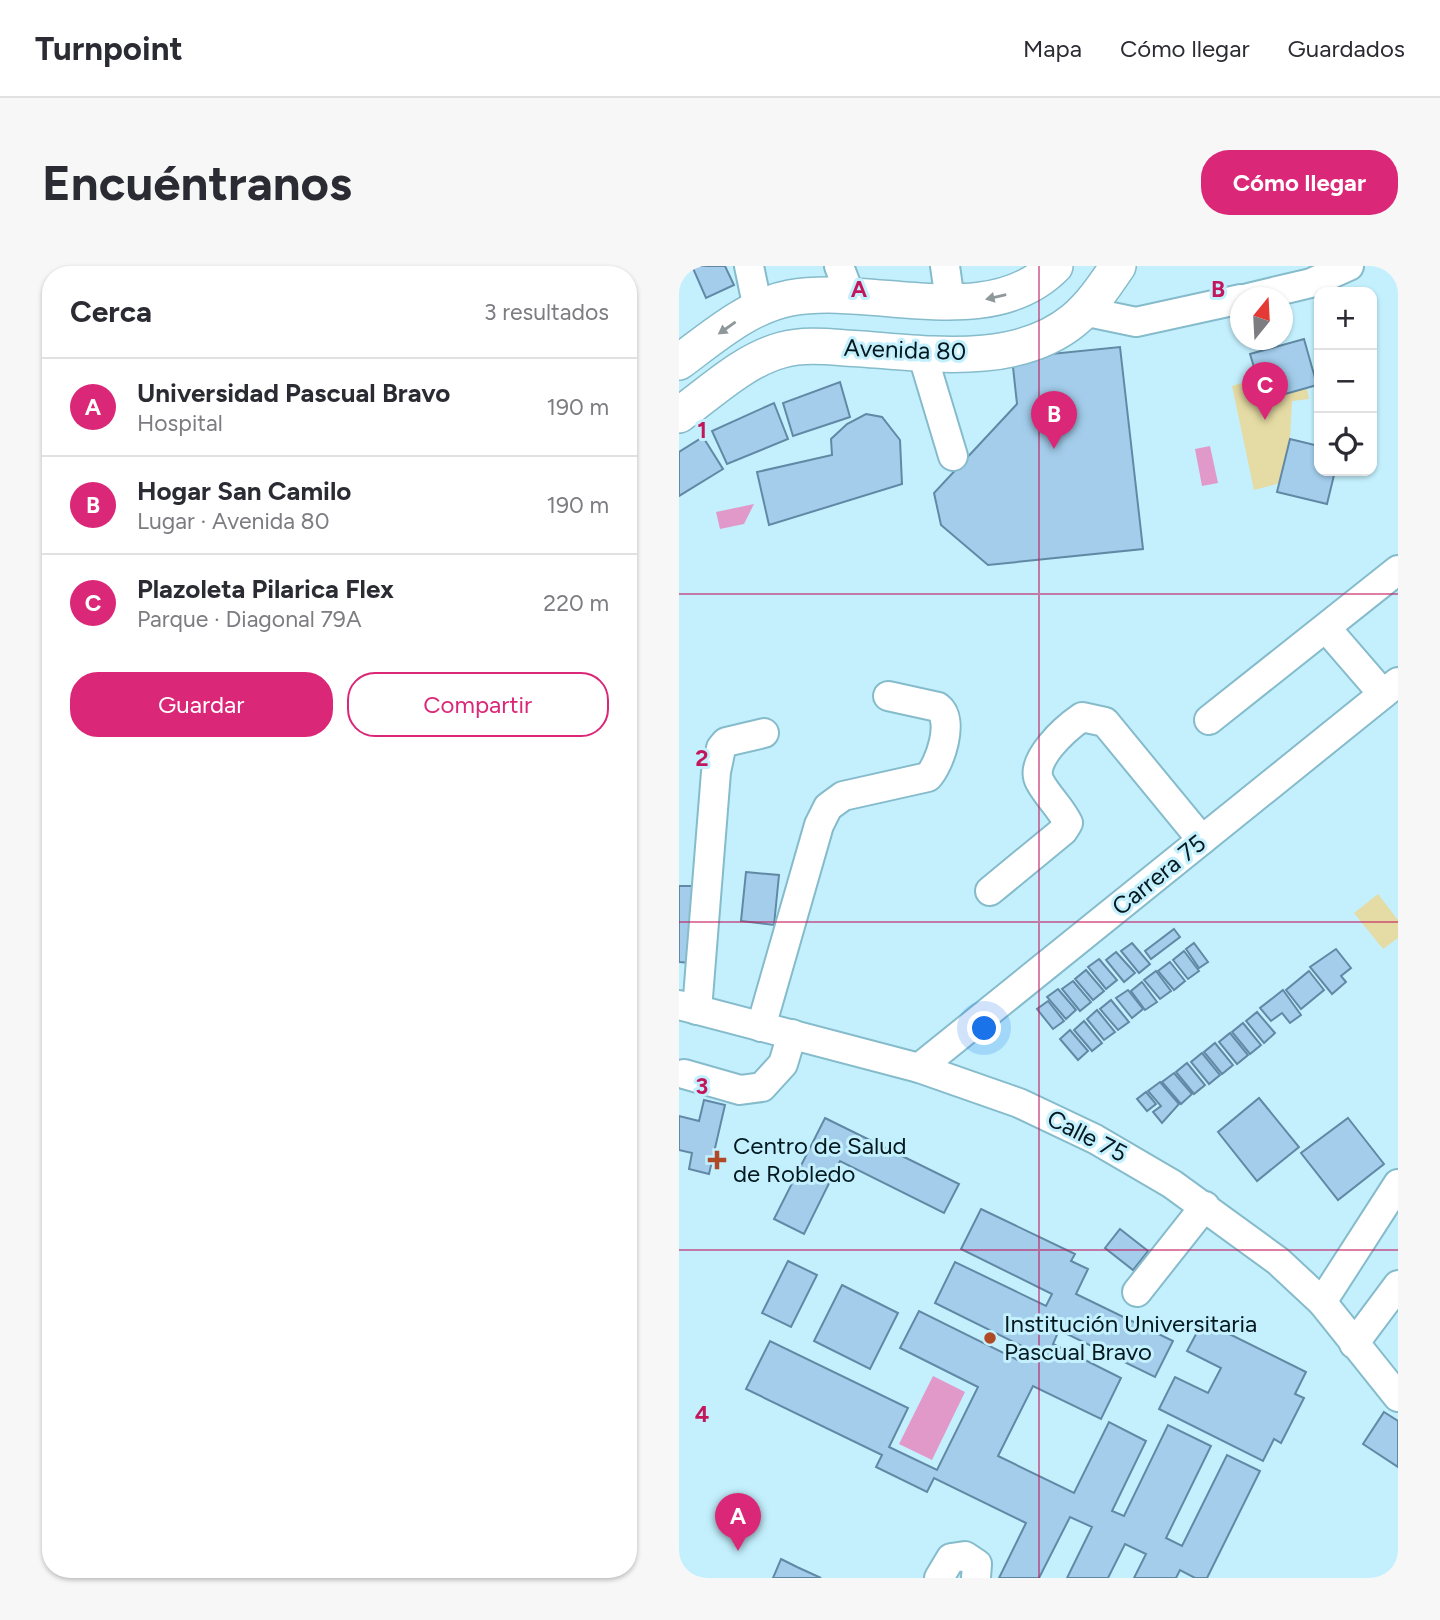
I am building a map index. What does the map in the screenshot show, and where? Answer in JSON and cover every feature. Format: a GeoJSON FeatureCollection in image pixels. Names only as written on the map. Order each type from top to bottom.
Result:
{"type":"FeatureCollection","features":[{"type":"Feature","properties":{"kind":"main road","name":"Avenida 80"},"geometry":{"type":"LineString","coordinates":[[679,362],[758,309],[845,281],[950,301],[977,301],[1012,293],[1036,281],[1055,266]]}},
{"type":"Feature","properties":{"kind":"main road","name":"Avenida 80"},"geometry":{"type":"LineString","coordinates":[[679,415],[752,362],[782,350],[810,346],[962,354],[1009,348],[1063,328],[1083,311],[1118,266]]}},
{"type":"Feature","properties":{"kind":"street"},"geometry":{"type":"LineString","coordinates":[[750,266],[758,309]]}},
{"type":"Feature","properties":{"kind":"street"},"geometry":{"type":"LineString","coordinates":[[945,266],[950,301]]}},
{"type":"Feature","properties":{"kind":"street"},"geometry":{"type":"LineString","coordinates":[[1293,287],[1311,283],[1349,266]]}},
{"type":"Feature","properties":{"kind":"street"},"geometry":{"type":"LineString","coordinates":[[1083,311],[1136,322],[1230,301]]}},
{"type":"Feature","properties":{"kind":"street"},"geometry":{"type":"LineString","coordinates":[[922,353],[953,456]]}},
{"type":"Feature","properties":{"kind":"street"},"geometry":{"type":"LineString","coordinates":[[1209,720],[1398,570]]}},
{"type":"Feature","properties":{"kind":"street"},"geometry":{"type":"LineString","coordinates":[[1326,628],[1391,688]]}},
{"type":"Feature","properties":{"kind":"street","name":"Carrera 75"},"geometry":{"type":"LineString","coordinates":[[919,1068],[1391,688]]}},
{"type":"Feature","properties":{"kind":"street"},"geometry":{"type":"LineString","coordinates":[[761,1027],[819,825],[828,807],[843,796],[928,778],[936,768],[947,724],[943,711],[938,706],[888,696]]}},
{"type":"Feature","properties":{"kind":"street"},"geometry":{"type":"LineString","coordinates":[[990,891],[1063,831],[1068,823],[1038,780],[1038,769],[1063,730],[1081,717],[1097,718],[1105,722],[1202,840]]}},
{"type":"Feature","properties":{"kind":"street","name":"Calle 75"},"geometry":{"type":"LineString","coordinates":[[764,733],[726,742],[721,748],[688,1007],[919,1068],[1019,1103],[1134,1161],[1205,1206],[1278,1261],[1322,1302],[1354,1345],[1394,1388]]}},
{"type":"Feature","properties":{"kind":"street"},"geometry":{"type":"LineString","coordinates":[[684,1074],[740,1090],[762,1087],[783,1063],[792,1034]]}},
{"type":"Feature","properties":{"kind":"street"},"geometry":{"type":"LineString","coordinates":[[1322,1302],[1398,1184]]}},
{"type":"Feature","properties":{"kind":"street"},"geometry":{"type":"LineString","coordinates":[[1137,1292],[1205,1206]]}},
{"type":"Feature","properties":{"kind":"street"},"geometry":{"type":"LineString","coordinates":[[1354,1345],[1398,1285]]}},
{"type":"Feature","properties":{"kind":"street"},"geometry":{"type":"LineString","coordinates":[[939,1578],[951,1558],[965,1556],[977,1564],[976,1578]]}},
{"type":"Feature","properties":{"kind":"shaded area"},"geometry":{"type":"Polygon","coordinates":[[[1257,378],[1264,400],[1307,388],[1309,399],[1292,401],[1290,439],[1280,483],[1254,490],[1232,386],[1257,378]]]}},
{"type":"Feature","properties":{"kind":"shaded area"},"geometry":{"type":"Polygon","coordinates":[[[1210,446],[1218,483],[1202,486],[1195,449],[1210,446]]]}},
{"type":"Feature","properties":{"kind":"shaded area"},"geometry":{"type":"Polygon","coordinates":[[[754,504],[744,524],[720,529],[716,512],[754,504]]]}},
{"type":"Feature","properties":{"kind":"shaded area"},"geometry":{"type":"Polygon","coordinates":[[[1378,894],[1398,920],[1398,938],[1383,949],[1354,913],[1378,894]]]}},
{"type":"Feature","properties":{"kind":"shaded area"},"geometry":{"type":"Polygon","coordinates":[[[933,1376],[965,1392],[932,1460],[899,1444],[933,1376]]]}},
{"type":"Feature","properties":{"kind":"building"},"geometry":{"type":"Polygon","coordinates":[[[692,266],[725,266],[734,285],[706,298],[692,266]]]}},
{"type":"Feature","properties":{"kind":"building"},"geometry":{"type":"Polygon","coordinates":[[[1304,339],[1314,374],[1314,386],[1264,400],[1250,354],[1264,350],[1293,350],[1293,342],[1304,339]]]}},
{"type":"Feature","properties":{"kind":"building"},"geometry":{"type":"Polygon","coordinates":[[[1120,347],[1143,549],[988,565],[941,525],[934,493],[1017,404],[1012,358],[1120,347]]]}},
{"type":"Feature","properties":{"kind":"building"},"geometry":{"type":"Polygon","coordinates":[[[840,382],[850,417],[793,436],[783,403],[840,382]]]}},
{"type":"Feature","properties":{"kind":"building"},"geometry":{"type":"Polygon","coordinates":[[[774,403],[788,439],[727,464],[712,431],[774,403]]]}},
{"type":"Feature","properties":{"kind":"building"},"geometry":{"type":"Polygon","coordinates":[[[866,414],[882,417],[900,440],[902,484],[769,525],[757,472],[832,455],[831,439],[847,424],[866,414]]]}},
{"type":"Feature","properties":{"kind":"building"},"geometry":{"type":"Polygon","coordinates":[[[703,437],[723,469],[679,496],[679,452],[703,437]]]}},
{"type":"Feature","properties":{"kind":"building"},"geometry":{"type":"Polygon","coordinates":[[[1290,439],[1314,445],[1314,476],[1334,476],[1327,504],[1277,492],[1290,439]]]}},
{"type":"Feature","properties":{"kind":"building"},"geometry":{"type":"Polygon","coordinates":[[[746,872],[779,875],[774,925],[741,921],[746,872]]]}},
{"type":"Feature","properties":{"kind":"building"},"geometry":{"type":"Polygon","coordinates":[[[679,886],[696,886],[690,963],[679,962],[679,886]]]}},
{"type":"Feature","properties":{"kind":"building"},"geometry":{"type":"Polygon","coordinates":[[[1174,929],[1180,937],[1151,959],[1145,951],[1174,929]]]}},
{"type":"Feature","properties":{"kind":"building"},"geometry":{"type":"Polygon","coordinates":[[[1132,943],[1150,964],[1139,973],[1121,951],[1132,943]]]}},
{"type":"Feature","properties":{"kind":"building"},"geometry":{"type":"Polygon","coordinates":[[[1194,943],[1208,962],[1199,968],[1186,949],[1194,943]]]}},
{"type":"Feature","properties":{"kind":"building"},"geometry":{"type":"Polygon","coordinates":[[[1336,949],[1351,968],[1341,976],[1346,982],[1332,994],[1310,967],[1336,949]]]}},
{"type":"Feature","properties":{"kind":"building"},"geometry":{"type":"Polygon","coordinates":[[[1184,951],[1199,971],[1188,979],[1173,960],[1184,951]]]}},
{"type":"Feature","properties":{"kind":"building"},"geometry":{"type":"Polygon","coordinates":[[[1116,952],[1135,973],[1124,982],[1106,960],[1116,952]]]}},
{"type":"Feature","properties":{"kind":"building"},"geometry":{"type":"Polygon","coordinates":[[[1099,959],[1117,980],[1106,989],[1088,967],[1099,959]]]}},
{"type":"Feature","properties":{"kind":"building"},"geometry":{"type":"Polygon","coordinates":[[[1170,962],[1185,981],[1174,990],[1158,971],[1170,962]]]}},
{"type":"Feature","properties":{"kind":"building"},"geometry":{"type":"Polygon","coordinates":[[[1086,970],[1104,991],[1093,1000],[1075,979],[1086,970]]]}},
{"type":"Feature","properties":{"kind":"building"},"geometry":{"type":"Polygon","coordinates":[[[1156,971],[1171,991],[1160,999],[1144,980],[1156,971]]]}},
{"type":"Feature","properties":{"kind":"building"},"geometry":{"type":"Polygon","coordinates":[[[1309,971],[1324,990],[1301,1009],[1286,990],[1309,971]]]}},
{"type":"Feature","properties":{"kind":"building"},"geometry":{"type":"Polygon","coordinates":[[[1073,981],[1091,1002],[1080,1011],[1062,989],[1073,981]]]}},
{"type":"Feature","properties":{"kind":"building"},"geometry":{"type":"Polygon","coordinates":[[[1142,982],[1157,1002],[1145,1010],[1131,991],[1142,982]]]}},
{"type":"Feature","properties":{"kind":"building"},"geometry":{"type":"Polygon","coordinates":[[[1058,989],[1076,1010],[1066,1019],[1047,997],[1058,989]]]}},
{"type":"Feature","properties":{"kind":"building"},"geometry":{"type":"Polygon","coordinates":[[[1128,990],[1143,1009],[1132,1018],[1116,998],[1128,990]]]}},
{"type":"Feature","properties":{"kind":"building"},"geometry":{"type":"Polygon","coordinates":[[[1283,990],[1301,1015],[1290,1023],[1282,1013],[1271,1021],[1260,1008],[1283,990]]]}},
{"type":"Feature","properties":{"kind":"building"},"geometry":{"type":"Polygon","coordinates":[[[1111,1000],[1129,1022],[1118,1030],[1100,1009],[1111,1000]]]}},
{"type":"Feature","properties":{"kind":"building"},"geometry":{"type":"Polygon","coordinates":[[[1048,1001],[1064,1021],[1053,1029],[1037,1009],[1048,1001]]]}},
{"type":"Feature","properties":{"kind":"building"},"geometry":{"type":"Polygon","coordinates":[[[1097,1010],[1115,1032],[1104,1040],[1087,1019],[1097,1010]]]}},
{"type":"Feature","properties":{"kind":"building"},"geometry":{"type":"Polygon","coordinates":[[[1257,1012],[1275,1033],[1264,1043],[1246,1021],[1257,1012]]]}},
{"type":"Feature","properties":{"kind":"building"},"geometry":{"type":"Polygon","coordinates":[[[1084,1021],[1102,1043],[1092,1051],[1074,1030],[1084,1021]]]}},
{"type":"Feature","properties":{"kind":"building"},"geometry":{"type":"Polygon","coordinates":[[[1243,1023],[1261,1045],[1250,1054],[1232,1032],[1243,1023]]]}},
{"type":"Feature","properties":{"kind":"building"},"geometry":{"type":"Polygon","coordinates":[[[1070,1030],[1088,1051],[1078,1060],[1060,1039],[1070,1030]]]}},
{"type":"Feature","properties":{"kind":"building"},"geometry":{"type":"Polygon","coordinates":[[[1230,1033],[1248,1055],[1237,1064],[1219,1042],[1230,1033]]]}},
{"type":"Feature","properties":{"kind":"building"},"geometry":{"type":"Polygon","coordinates":[[[1215,1043],[1233,1065],[1222,1074],[1204,1052],[1215,1043]]]}},
{"type":"Feature","properties":{"kind":"building"},"geometry":{"type":"Polygon","coordinates":[[[1202,1053],[1220,1075],[1209,1084],[1191,1062],[1202,1053]]]}},
{"type":"Feature","properties":{"kind":"building"},"geometry":{"type":"Polygon","coordinates":[[[1187,1063],[1205,1085],[1194,1094],[1176,1072],[1187,1063]]]}},
{"type":"Feature","properties":{"kind":"building"},"geometry":{"type":"Polygon","coordinates":[[[1174,1073],[1192,1094],[1181,1104],[1162,1082],[1174,1073]]]}},
{"type":"Feature","properties":{"kind":"building"},"geometry":{"type":"Polygon","coordinates":[[[1160,1082],[1179,1104],[1162,1123],[1153,1112],[1161,1106],[1148,1091],[1160,1082]]]}},
{"type":"Feature","properties":{"kind":"building"},"geometry":{"type":"Polygon","coordinates":[[[1146,1092],[1156,1104],[1147,1111],[1137,1099],[1146,1092]]]}},
{"type":"Feature","properties":{"kind":"building"},"geometry":{"type":"Polygon","coordinates":[[[1259,1098],[1299,1147],[1257,1181],[1218,1132],[1259,1098]]]}},
{"type":"Feature","properties":{"kind":"building"},"geometry":{"type":"Polygon","coordinates":[[[704,1100],[725,1105],[709,1174],[689,1169],[692,1153],[679,1150],[679,1116],[699,1121],[704,1100]]]}},
{"type":"Feature","properties":{"kind":"building"},"geometry":{"type":"Polygon","coordinates":[[[825,1118],[959,1184],[944,1213],[840,1161],[804,1234],[774,1219],[825,1118]]]}},
{"type":"Feature","properties":{"kind":"building"},"geometry":{"type":"Polygon","coordinates":[[[1348,1118],[1384,1164],[1338,1200],[1301,1153],[1348,1118]]]}},
{"type":"Feature","properties":{"kind":"building"},"geometry":{"type":"Polygon","coordinates":[[[981,1209],[1075,1254],[1071,1261],[1088,1269],[1076,1294],[1173,1341],[1155,1377],[1059,1330],[1053,1344],[1121,1378],[1101,1419],[1033,1386],[998,1456],[1074,1493],[1109,1422],[1146,1441],[1112,1511],[1124,1516],[1168,1425],[1211,1446],[1166,1538],[1182,1546],[1227,1455],[1260,1471],[1207,1578],[1195,1578],[1180,1570],[1176,1578],[1134,1578],[1146,1554],[1125,1544],[1108,1578],[1067,1578],[1092,1527],[1070,1517],[1039,1578],[999,1578],[1026,1523],[934,1478],[927,1492],[876,1467],[882,1455],[746,1389],[770,1341],[908,1408],[889,1447],[937,1470],[978,1387],[900,1348],[919,1311],[1020,1361],[1026,1348],[935,1303],[955,1262],[1046,1306],[1052,1294],[961,1249],[981,1209]]]}},
{"type":"Feature","properties":{"kind":"building"},"geometry":{"type":"Polygon","coordinates":[[[1120,1229],[1148,1251],[1133,1270],[1105,1248],[1120,1229]]]}},
{"type":"Feature","properties":{"kind":"building"},"geometry":{"type":"Polygon","coordinates":[[[788,1261],[817,1275],[791,1327],[762,1313],[788,1261]]]}},
{"type":"Feature","properties":{"kind":"building"},"geometry":{"type":"Polygon","coordinates":[[[842,1285],[898,1313],[870,1369],[814,1341],[842,1285]]]}},
{"type":"Feature","properties":{"kind":"building"},"geometry":{"type":"Polygon","coordinates":[[[1203,1321],[1306,1372],[1295,1394],[1304,1398],[1281,1443],[1274,1439],[1263,1461],[1159,1409],[1175,1377],[1208,1393],[1221,1368],[1187,1351],[1203,1321]]]}},
{"type":"Feature","properties":{"kind":"building"},"geometry":{"type":"Polygon","coordinates":[[[1384,1412],[1398,1421],[1398,1467],[1363,1444],[1384,1412]]]}},
{"type":"Feature","properties":{"kind":"building"},"geometry":{"type":"Polygon","coordinates":[[[781,1559],[797,1567],[821,1578],[773,1578],[781,1559]]]}},
{"type":"Feature","properties":{"kind":"place","name":"Plazoleta Pilarica Flex"},"geometry":{"type":"Point","coordinates":[1265,420]}},
{"type":"Feature","properties":{"kind":"place","name":"Hogar San Camilo"},"geometry":{"type":"Point","coordinates":[1054,449]}},
{"type":"Feature","properties":{"kind":"place","name":"Centro de Salud de Robledo"},"geometry":{"type":"Point","coordinates":[717,1160]}},
{"type":"Feature","properties":{"kind":"place","name":"Institución Universitaria Pascual Bravo"},"geometry":{"type":"Point","coordinates":[990,1338]}},
{"type":"Feature","properties":{"kind":"place","name":"Universidad Pascual Bravo"},"geometry":{"type":"Point","coordinates":[738,1551]}}]}
